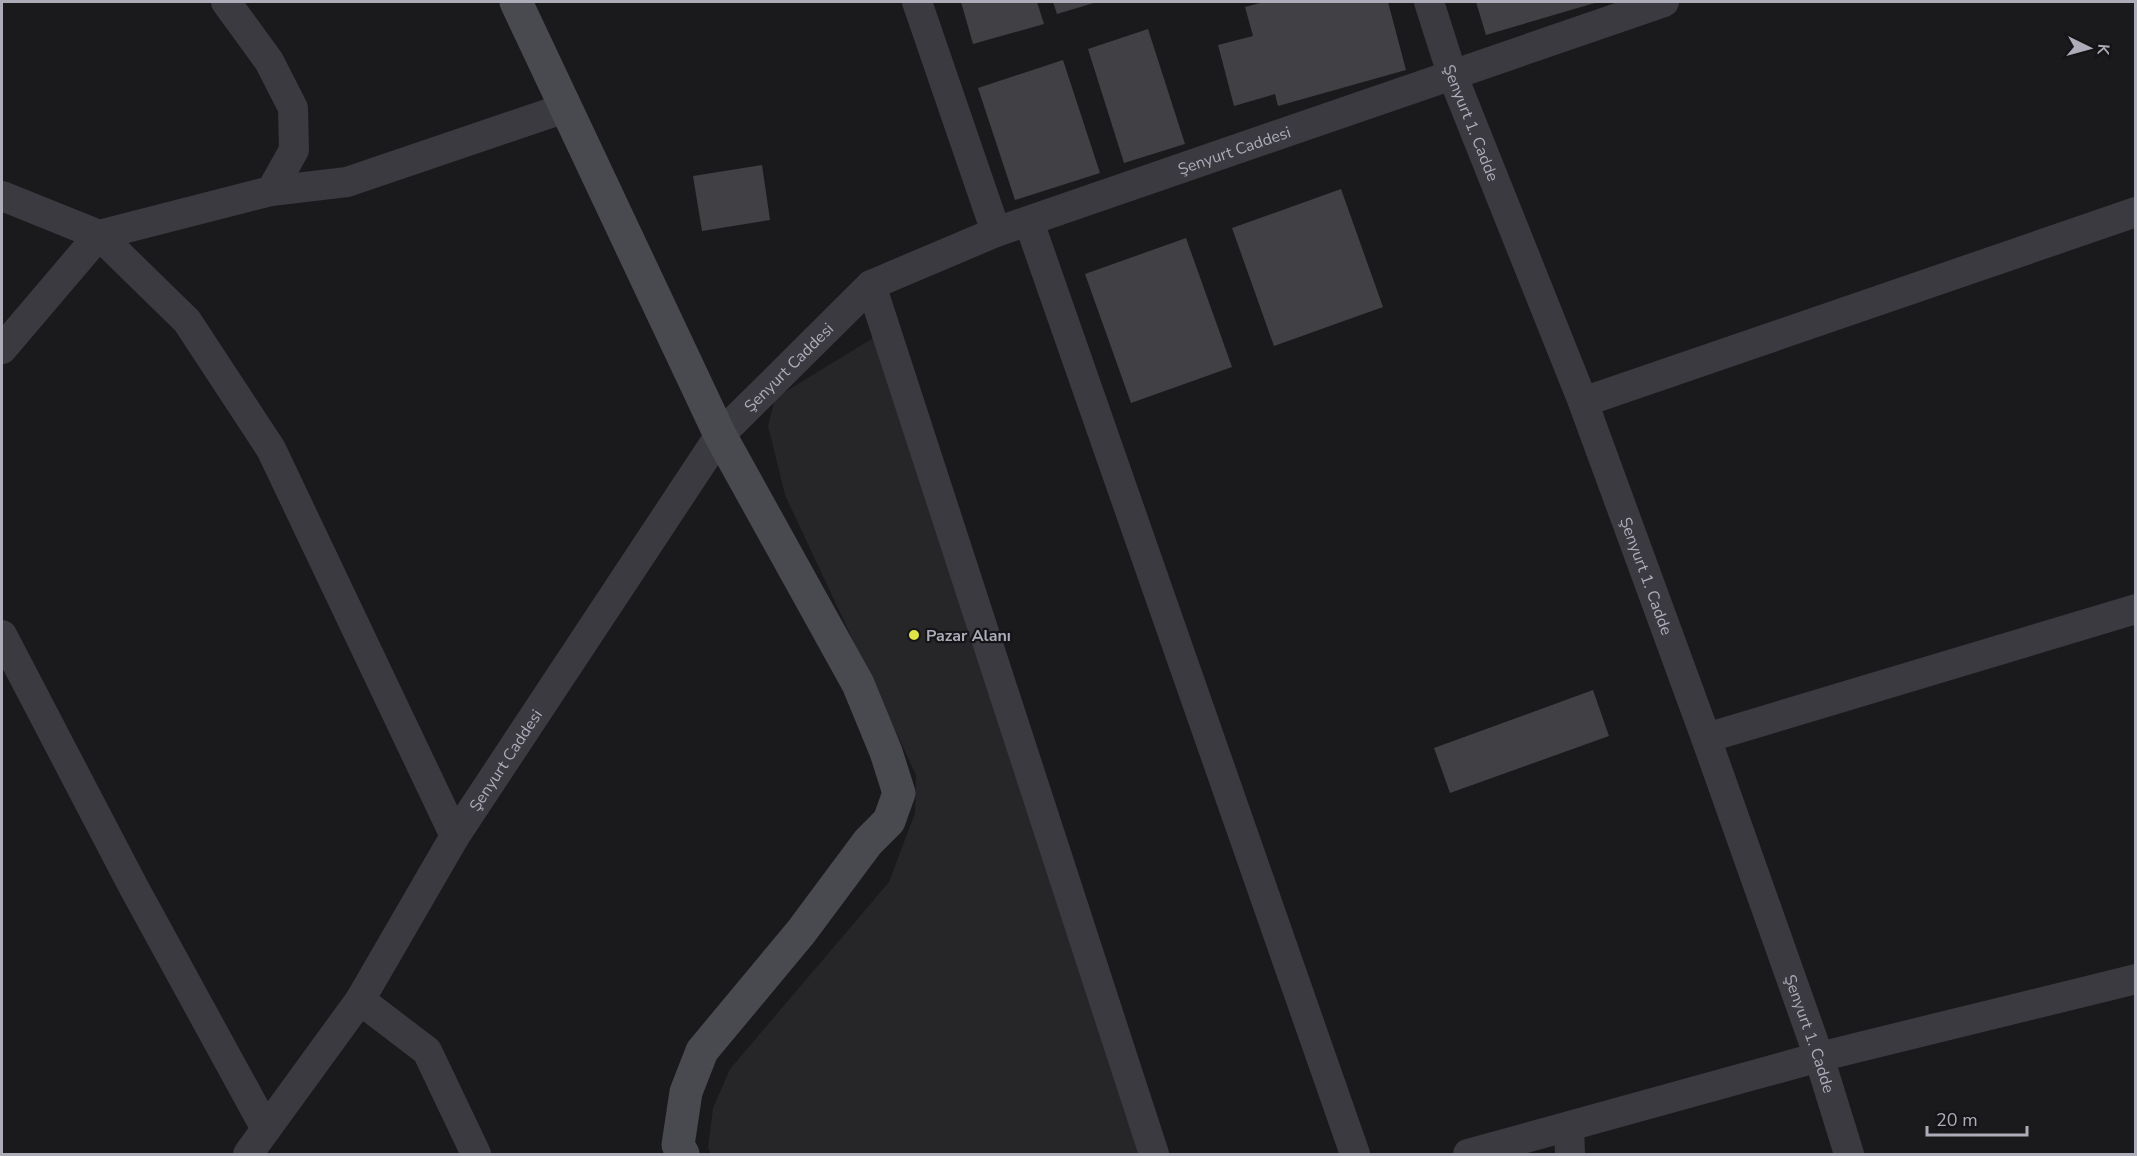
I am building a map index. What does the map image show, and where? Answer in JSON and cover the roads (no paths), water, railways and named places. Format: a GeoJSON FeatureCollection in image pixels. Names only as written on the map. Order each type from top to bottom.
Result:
{"type":"FeatureCollection","features":[{"type":"Feature","properties":{"kind":"street"},"geometry":{"type":"LineString","coordinates":[[226,2],[269,61],[293,108],[294,150],[271,191]]}},
{"type":"Feature","properties":{"kind":"street"},"geometry":{"type":"LineString","coordinates":[[516,2],[720,435],[858,684],[886,752],[899,793],[890,821],[867,842],[801,932],[702,1051],[686,1092],[678,1145],[683,1155]]}},
{"type":"Feature","properties":{"kind":"street"},"geometry":{"type":"LineString","coordinates":[[917,2],[996,232]]}},
{"type":"Feature","properties":{"kind":"street","name":"Şenyurt 1. Cadde"},"geometry":{"type":"LineString","coordinates":[[1429,2],[1452,74],[1583,402],[1706,738],[1820,1057],[1849,1155]]}},
{"type":"Feature","properties":{"kind":"street","name":"Şenyurt Caddesi"},"geometry":{"type":"LineString","coordinates":[[248,1155],[360,1000],[455,836],[720,435],[871,285],[996,232],[1664,2]]}},
{"type":"Feature","properties":{"kind":"street"},"geometry":{"type":"LineString","coordinates":[[2,350],[99,235],[271,191],[347,182],[565,108]]}},
{"type":"Feature","properties":{"kind":"street"},"geometry":{"type":"LineString","coordinates":[[2,196],[99,235],[187,321],[272,449],[455,836]]}},
{"type":"Feature","properties":{"kind":"street"},"geometry":{"type":"LineString","coordinates":[[1583,402],[2136,212]]}},
{"type":"Feature","properties":{"kind":"street"},"geometry":{"type":"LineString","coordinates":[[1029,222],[1355,1155]]}},
{"type":"Feature","properties":{"kind":"street"},"geometry":{"type":"LineString","coordinates":[[871,285],[1154,1155]]}},
{"type":"Feature","properties":{"kind":"street"},"geometry":{"type":"LineString","coordinates":[[1706,738],[2136,609]]}},
{"type":"Feature","properties":{"kind":"street"},"geometry":{"type":"LineString","coordinates":[[2,635],[133,886],[266,1129]]}},
{"type":"Feature","properties":{"kind":"street"},"geometry":{"type":"LineString","coordinates":[[1468,1155],[1570,1141],[1820,1057],[2136,980]]}},
{"type":"Feature","properties":{"kind":"street"},"geometry":{"type":"LineString","coordinates":[[360,1000],[427,1051],[476,1155]]}},
{"type":"Feature","properties":{"kind":"place","name":"Pazar Alanı"},"geometry":{"type":"Point","coordinates":[914,635]}}]}
